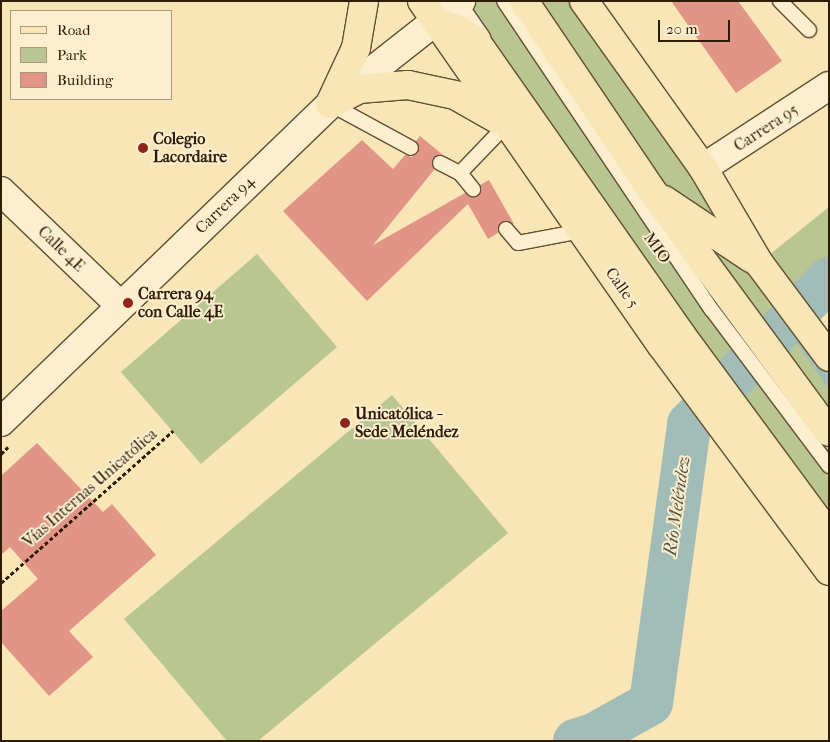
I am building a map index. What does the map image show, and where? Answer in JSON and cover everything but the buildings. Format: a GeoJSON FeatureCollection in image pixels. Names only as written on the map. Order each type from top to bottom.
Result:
{"type":"FeatureCollection","features":[{"type":"Feature","properties":{"kind":"main road"},"geometry":{"type":"LineString","coordinates":[[330,104],[356,48],[364,1]]}},
{"type":"Feature","properties":{"kind":"main road","name":"Calle 5"},"geometry":{"type":"LineString","coordinates":[[422,1],[581,231],[677,335],[772,466],[829,571]]}},
{"type":"Feature","properties":{"kind":"main road"},"geometry":{"type":"LineString","coordinates":[[524,1],[654,194],[720,304],[820,432]]}},
{"type":"Feature","properties":{"kind":"main road"},"geometry":{"type":"LineString","coordinates":[[584,1],[703,168],[761,267],[829,357]]}},
{"type":"Feature","properties":{"kind":"main road"},"geometry":{"type":"LineString","coordinates":[[437,23],[457,29],[475,40],[677,335]]}},
{"type":"Feature","properties":{"kind":"main road"},"geometry":{"type":"LineString","coordinates":[[330,104],[359,89],[408,85],[455,95],[506,125]]}},
{"type":"Feature","properties":{"kind":"main road"},"geometry":{"type":"LineString","coordinates":[[654,194],[761,267]]}},
{"type":"Feature","properties":{"kind":"main road"},"geometry":{"type":"LineString","coordinates":[[772,466],[829,535]]}},
{"type":"Feature","properties":{"kind":"street","name":"Carrera 94"},"geometry":{"type":"LineString","coordinates":[[1,422],[330,104],[437,23],[459,2]]}},
{"type":"Feature","properties":{"kind":"street","name":"Carrera 95"},"geometry":{"type":"LineString","coordinates":[[703,168],[829,86]]}},
{"type":"Feature","properties":{"kind":"street","name":"Calle 4E"},"geometry":{"type":"LineString","coordinates":[[1,191],[121,306]]}},
{"type":"Feature","properties":{"kind":"lane","name":"MIO"},"geometry":{"type":"LineString","coordinates":[[504,1],[720,304]]}},
{"type":"Feature","properties":{"kind":"lane"},"geometry":{"type":"LineString","coordinates":[[780,1],[810,30]]}},
{"type":"Feature","properties":{"kind":"lane","name":"MIO"},"geometry":{"type":"LineString","coordinates":[[459,2],[677,335],[772,466],[829,513]]}},
{"type":"Feature","properties":{"kind":"lane"},"geometry":{"type":"LineString","coordinates":[[330,104],[410,148]]}},
{"type":"Feature","properties":{"kind":"lane"},"geometry":{"type":"LineString","coordinates":[[460,172],[506,125]]}},
{"type":"Feature","properties":{"kind":"lane"},"geometry":{"type":"LineString","coordinates":[[440,163],[460,172],[473,189]]}},
{"type":"Feature","properties":{"kind":"lane"},"geometry":{"type":"LineString","coordinates":[[506,228],[518,243],[581,231]]}},
{"type":"Feature","properties":{"kind":"lane"},"geometry":{"type":"LineString","coordinates":[[820,432],[829,466]]}},
{"type":"Feature","properties":{"kind":"path","name":"Vías Internas Unicatólica"},"geometry":{"type":"LineString","coordinates":[[1,583],[173,432]]}},
{"type":"Feature","properties":{"kind":"green space"},"geometry":{"type":"Polygon","coordinates":[[[461,1],[584,1],[759,263],[829,207],[829,279],[797,314],[829,357],[829,513],[470,19],[461,1]]]}},
{"type":"Feature","properties":{"kind":"green space"},"geometry":{"type":"Polygon","coordinates":[[[257,254],[337,347],[201,464],[121,372],[257,254]]]}},
{"type":"Feature","properties":{"kind":"green space"},"geometry":{"type":"Polygon","coordinates":[[[392,395],[508,533],[258,741],[227,741],[124,619],[392,395]]]}},
{"type":"Feature","properties":{"kind":"waterway","name":"Río Meléndez"},"geometry":{"type":"LineString","coordinates":[[575,741],[594,735],[651,703],[689,424],[829,279]]}},
{"type":"Feature","properties":{"kind":"waterway"},"geometry":{"type":"LineString","coordinates":[[796,335],[829,383]]}},
{"type":"Feature","properties":{"kind":"place","name":"Colegio Lacordaire"},"geometry":{"type":"Point","coordinates":[143,148]}},
{"type":"Feature","properties":{"kind":"place","name":"Carrera 94 con Calle 4E"},"geometry":{"type":"Point","coordinates":[128,303]}},
{"type":"Feature","properties":{"kind":"place","name":"Unicatólica - Sede Meléndez"},"geometry":{"type":"Point","coordinates":[345,423]}}]}
